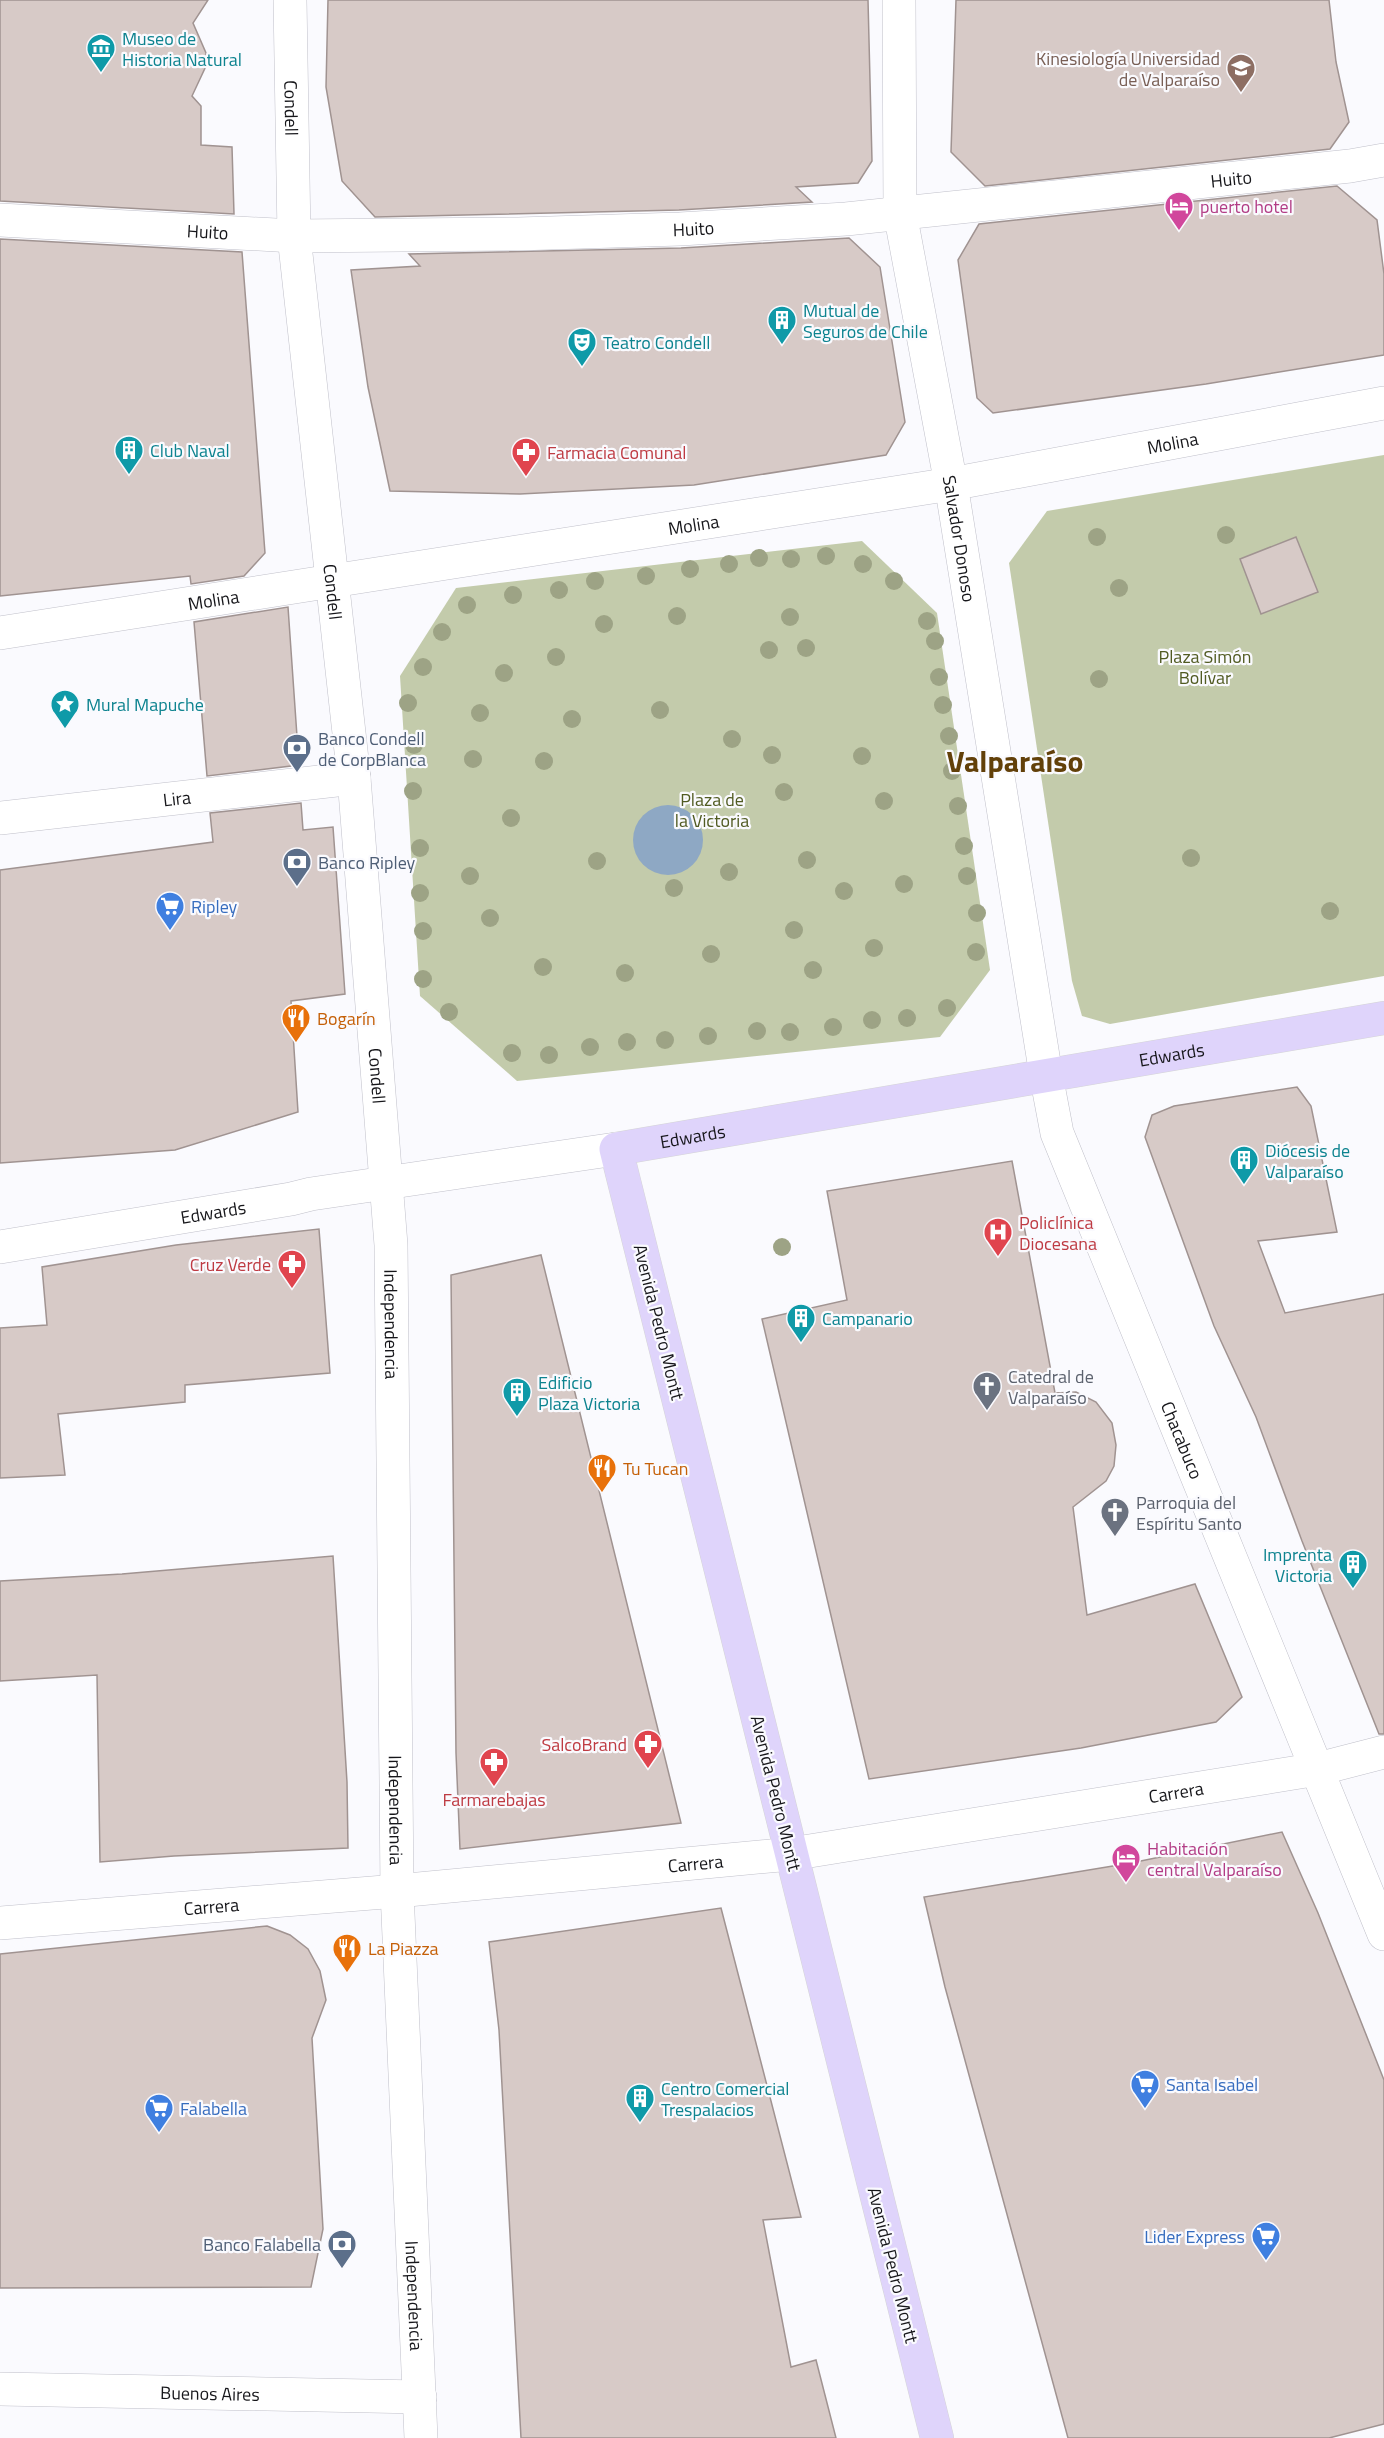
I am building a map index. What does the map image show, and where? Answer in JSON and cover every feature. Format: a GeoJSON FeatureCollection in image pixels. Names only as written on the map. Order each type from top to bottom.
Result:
{"type":"FeatureCollection","features":[{"type":"Feature","properties":{"kind":"main road","name":"Edwards"},"geometry":{"type":"LineString","coordinates":[[616,1149],[1384,1018]]}},
{"type":"Feature","properties":{"kind":"main road","name":"Avenida Pedro Montt"},"geometry":{"type":"LineString","coordinates":[[616,1149],[937,2438]]}},
{"type":"Feature","properties":{"kind":"street","name":"Condell"},"geometry":{"type":"LineString","coordinates":[[290,0],[294,236],[354,778],[386,1182]]}},
{"type":"Feature","properties":{"kind":"street","name":"Salvador Donoso"},"geometry":{"type":"LineString","coordinates":[[899,0],[900,213],[951,484],[1046,1075]]}},
{"type":"Feature","properties":{"kind":"street","name":"Huito"},"geometry":{"type":"LineString","coordinates":[[0,220],[294,236],[668,230],[846,219],[1350,166],[1384,160]]}},
{"type":"Feature","properties":{"kind":"street","name":"Molina"},"geometry":{"type":"LineString","coordinates":[[0,633],[951,484],[1384,403]]}},
{"type":"Feature","properties":{"kind":"street","name":"Lira"},"geometry":{"type":"LineString","coordinates":[[0,818],[354,778]]}},
{"type":"Feature","properties":{"kind":"street","name":"Chacabuco"},"geometry":{"type":"LineString","coordinates":[[1046,1075],[1057,1133],[1384,1934]]}},
{"type":"Feature","properties":{"kind":"street","name":"Edwards"},"geometry":{"type":"LineString","coordinates":[[0,1247],[386,1182],[616,1149]]}},
{"type":"Feature","properties":{"kind":"street","name":"Independencia"},"geometry":{"type":"LineString","coordinates":[[386,1182],[391,1245],[397,1891],[421,2438]]}},
{"type":"Feature","properties":{"kind":"street","name":"Carrera"},"geometry":{"type":"LineString","coordinates":[[0,1923],[397,1891],[791,1854],[1318,1769],[1384,1752]]}},
{"type":"Feature","properties":{"kind":"street","name":"Buenos Aires"},"geometry":{"type":"LineString","coordinates":[[0,2389],[420,2397]]}},
{"type":"Feature","properties":{"kind":"green space","name":"Plaza Simón Bolívar"},"geometry":{"type":"Polygon","coordinates":[[[1384,455],[1384,976],[1110,1024],[1082,1016],[1072,981],[1009,563],[1047,511],[1384,455]]]}},
{"type":"Feature","properties":{"kind":"green space","name":"Plaza de la Victoria"},"geometry":{"type":"Polygon","coordinates":[[[862,541],[937,613],[990,970],[940,1037],[517,1081],[420,996],[400,676],[456,588],[862,541]]]}},
{"type":"Feature","properties":{"kind":"water"},"geometry":{"type":"Polygon","coordinates":[[[675,805],[688,811],[697,820],[701,826],[703,840],[701,854],[693,865],[682,873],[661,875],[643,865],[635,854],[633,833],[643,815],[654,807],[675,805]]]}},
{"type":"Feature","properties":{"kind":"building","name":"Museo de Historia Natural"},"geometry":{"type":"Polygon","coordinates":[[[0,0],[208,0],[193,23],[206,53],[206,66],[192,96],[201,106],[201,145],[232,147],[234,214],[0,201],[0,0]]]}},
{"type":"Feature","properties":{"kind":"building"},"geometry":{"type":"Polygon","coordinates":[[[328,0],[868,0],[872,161],[858,183],[796,187],[812,202],[679,210],[375,217],[342,181],[326,87],[328,0]]]}},
{"type":"Feature","properties":{"kind":"building"},"geometry":{"type":"Polygon","coordinates":[[[956,0],[1329,0],[1336,62],[1349,122],[1330,149],[985,186],[951,152],[956,0]]]}},
{"type":"Feature","properties":{"kind":"building"},"geometry":{"type":"Polygon","coordinates":[[[1337,186],[1377,220],[1384,274],[1384,355],[1206,384],[993,413],[977,398],[958,260],[979,224],[1337,186]]]}},
{"type":"Feature","properties":{"kind":"building"},"geometry":{"type":"Polygon","coordinates":[[[849,238],[880,267],[905,422],[886,455],[694,485],[520,494],[390,491],[368,387],[351,270],[420,266],[409,254],[681,248],[849,238]]]}},
{"type":"Feature","properties":{"kind":"building"},"geometry":{"type":"Polygon","coordinates":[[[0,239],[242,252],[265,553],[244,576],[191,584],[190,576],[0,596],[0,239]]]}},
{"type":"Feature","properties":{"kind":"building"},"geometry":{"type":"Polygon","coordinates":[[[1296,537],[1318,592],[1261,614],[1240,559],[1296,537]]]}},
{"type":"Feature","properties":{"kind":"building"},"geometry":{"type":"Polygon","coordinates":[[[288,607],[299,765],[207,776],[194,622],[288,607]]]}},
{"type":"Feature","properties":{"kind":"building"},"geometry":{"type":"Polygon","coordinates":[[[301,803],[303,830],[333,827],[345,994],[291,1001],[298,1112],[175,1150],[0,1163],[0,870],[213,842],[210,813],[301,803]]]}},
{"type":"Feature","properties":{"kind":"building"},"geometry":{"type":"Polygon","coordinates":[[[1297,1087],[1311,1106],[1337,1232],[1258,1241],[1285,1313],[1384,1294],[1384,1734],[1379,1734],[1302,1541],[1256,1417],[1214,1326],[1145,1137],[1152,1115],[1174,1106],[1297,1087]]]}},
{"type":"Feature","properties":{"kind":"building"},"geometry":{"type":"Polygon","coordinates":[[[1012,1161],[1055,1393],[1076,1392],[1096,1402],[1112,1423],[1116,1445],[1114,1466],[1106,1481],[1073,1507],[1087,1615],[1195,1584],[1242,1697],[1216,1722],[1081,1748],[869,1779],[762,1319],[847,1300],[827,1191],[1012,1161]]]}},
{"type":"Feature","properties":{"kind":"building"},"geometry":{"type":"Polygon","coordinates":[[[319,1229],[330,1373],[185,1385],[185,1402],[58,1414],[65,1475],[0,1478],[0,1328],[47,1325],[42,1267],[176,1245],[319,1229]]]}},
{"type":"Feature","properties":{"kind":"building"},"geometry":{"type":"Polygon","coordinates":[[[541,1255],[681,1823],[460,1849],[456,1753],[451,1275],[541,1255]]]}},
{"type":"Feature","properties":{"kind":"building"},"geometry":{"type":"Polygon","coordinates":[[[333,1556],[347,1782],[348,1848],[174,1856],[100,1862],[97,1675],[0,1681],[0,1581],[122,1574],[333,1556]]]}},
{"type":"Feature","properties":{"kind":"building"},"geometry":{"type":"Polygon","coordinates":[[[1282,1832],[1318,1913],[1384,2080],[1384,2424],[1329,2438],[1068,2438],[945,1987],[924,1897],[1131,1863],[1282,1832]]]}},
{"type":"Feature","properties":{"kind":"building"},"geometry":{"type":"Polygon","coordinates":[[[721,1908],[801,2217],[763,2220],[791,2367],[816,2360],[836,2438],[521,2438],[499,2030],[489,1942],[721,1908]]]}},
{"type":"Feature","properties":{"kind":"building","name":"Falabella"},"geometry":{"type":"Polygon","coordinates":[[[267,1926],[290,1935],[308,1949],[320,1971],[326,2000],[312,2038],[323,2229],[311,2287],[0,2288],[0,1954],[267,1926]]]}},
{"type":"Feature","properties":{"kind":"place","name":"Museo de Historia Natural"},"geometry":{"type":"Point","coordinates":[101,74]}},
{"type":"Feature","properties":{"kind":"place","name":"Kinesiología Universidad de Valparaíso"},"geometry":{"type":"Point","coordinates":[1241,94]}},
{"type":"Feature","properties":{"kind":"place","name":"puerto hotel"},"geometry":{"type":"Point","coordinates":[1179,232]}},
{"type":"Feature","properties":{"kind":"place","name":"Mutual de Seguros de Chile"},"geometry":{"type":"Point","coordinates":[782,346]}},
{"type":"Feature","properties":{"kind":"place","name":"Teatro Condell"},"geometry":{"type":"Point","coordinates":[582,368]}},
{"type":"Feature","properties":{"kind":"place","name":"Club Naval"},"geometry":{"type":"Point","coordinates":[129,476]}},
{"type":"Feature","properties":{"kind":"place","name":"Farmacia Comunal"},"geometry":{"type":"Point","coordinates":[526,478]}},
{"type":"Feature","properties":{"kind":"place","name":"Mural Mapuche"},"geometry":{"type":"Point","coordinates":[65,730]}},
{"type":"Feature","properties":{"kind":"place","name":"Banco Condell de CorpBlanca"},"geometry":{"type":"Point","coordinates":[297,774]}},
{"type":"Feature","properties":{"kind":"place","name":"Banco Ripley"},"geometry":{"type":"Point","coordinates":[297,888]}},
{"type":"Feature","properties":{"kind":"place","name":"Ripley"},"geometry":{"type":"Point","coordinates":[170,932]}},
{"type":"Feature","properties":{"kind":"place","name":"Bogarín"},"geometry":{"type":"Point","coordinates":[296,1044]}},
{"type":"Feature","properties":{"kind":"place","name":"Diócesis de Valparaíso"},"geometry":{"type":"Point","coordinates":[1244,1186]}},
{"type":"Feature","properties":{"kind":"place","name":"Policlínica Diocesana"},"geometry":{"type":"Point","coordinates":[998,1258]}},
{"type":"Feature","properties":{"kind":"place","name":"Cruz Verde"},"geometry":{"type":"Point","coordinates":[292,1290]}},
{"type":"Feature","properties":{"kind":"place","name":"Campanario"},"geometry":{"type":"Point","coordinates":[801,1344]}},
{"type":"Feature","properties":{"kind":"place","name":"Catedral de Valparaíso"},"geometry":{"type":"Point","coordinates":[987,1412]}},
{"type":"Feature","properties":{"kind":"place","name":"Edificio Plaza Victoria"},"geometry":{"type":"Point","coordinates":[517,1418]}},
{"type":"Feature","properties":{"kind":"place","name":"Tu Tucan"},"geometry":{"type":"Point","coordinates":[602,1494]}},
{"type":"Feature","properties":{"kind":"place","name":"Parroquia del Espíritu Santo"},"geometry":{"type":"Point","coordinates":[1115,1538]}},
{"type":"Feature","properties":{"kind":"place","name":"Imprenta Victoria"},"geometry":{"type":"Point","coordinates":[1353,1590]}},
{"type":"Feature","properties":{"kind":"place","name":"SalcoBrand"},"geometry":{"type":"Point","coordinates":[648,1770]}},
{"type":"Feature","properties":{"kind":"place","name":"Farmarebajas"},"geometry":{"type":"Point","coordinates":[494,1788]}},
{"type":"Feature","properties":{"kind":"place","name":"Habitación central Valparaíso"},"geometry":{"type":"Point","coordinates":[1126,1884]}},
{"type":"Feature","properties":{"kind":"place","name":"La Piazza"},"geometry":{"type":"Point","coordinates":[347,1974]}},
{"type":"Feature","properties":{"kind":"place","name":"Santa Isabel"},"geometry":{"type":"Point","coordinates":[1145,2110]}},
{"type":"Feature","properties":{"kind":"place","name":"Centro Comercial Trespalacios"},"geometry":{"type":"Point","coordinates":[640,2124]}},
{"type":"Feature","properties":{"kind":"place","name":"Falabella"},"geometry":{"type":"Point","coordinates":[159,2134]}},
{"type":"Feature","properties":{"kind":"place","name":"Lider Express"},"geometry":{"type":"Point","coordinates":[1266,2262]}},
{"type":"Feature","properties":{"kind":"place","name":"Banco Falabella"},"geometry":{"type":"Point","coordinates":[342,2270]}},
{"type":"Feature","properties":{"kind":"district","name":"Valparaíso"},"geometry":{"type":"Point","coordinates":[1015,761]}}]}
